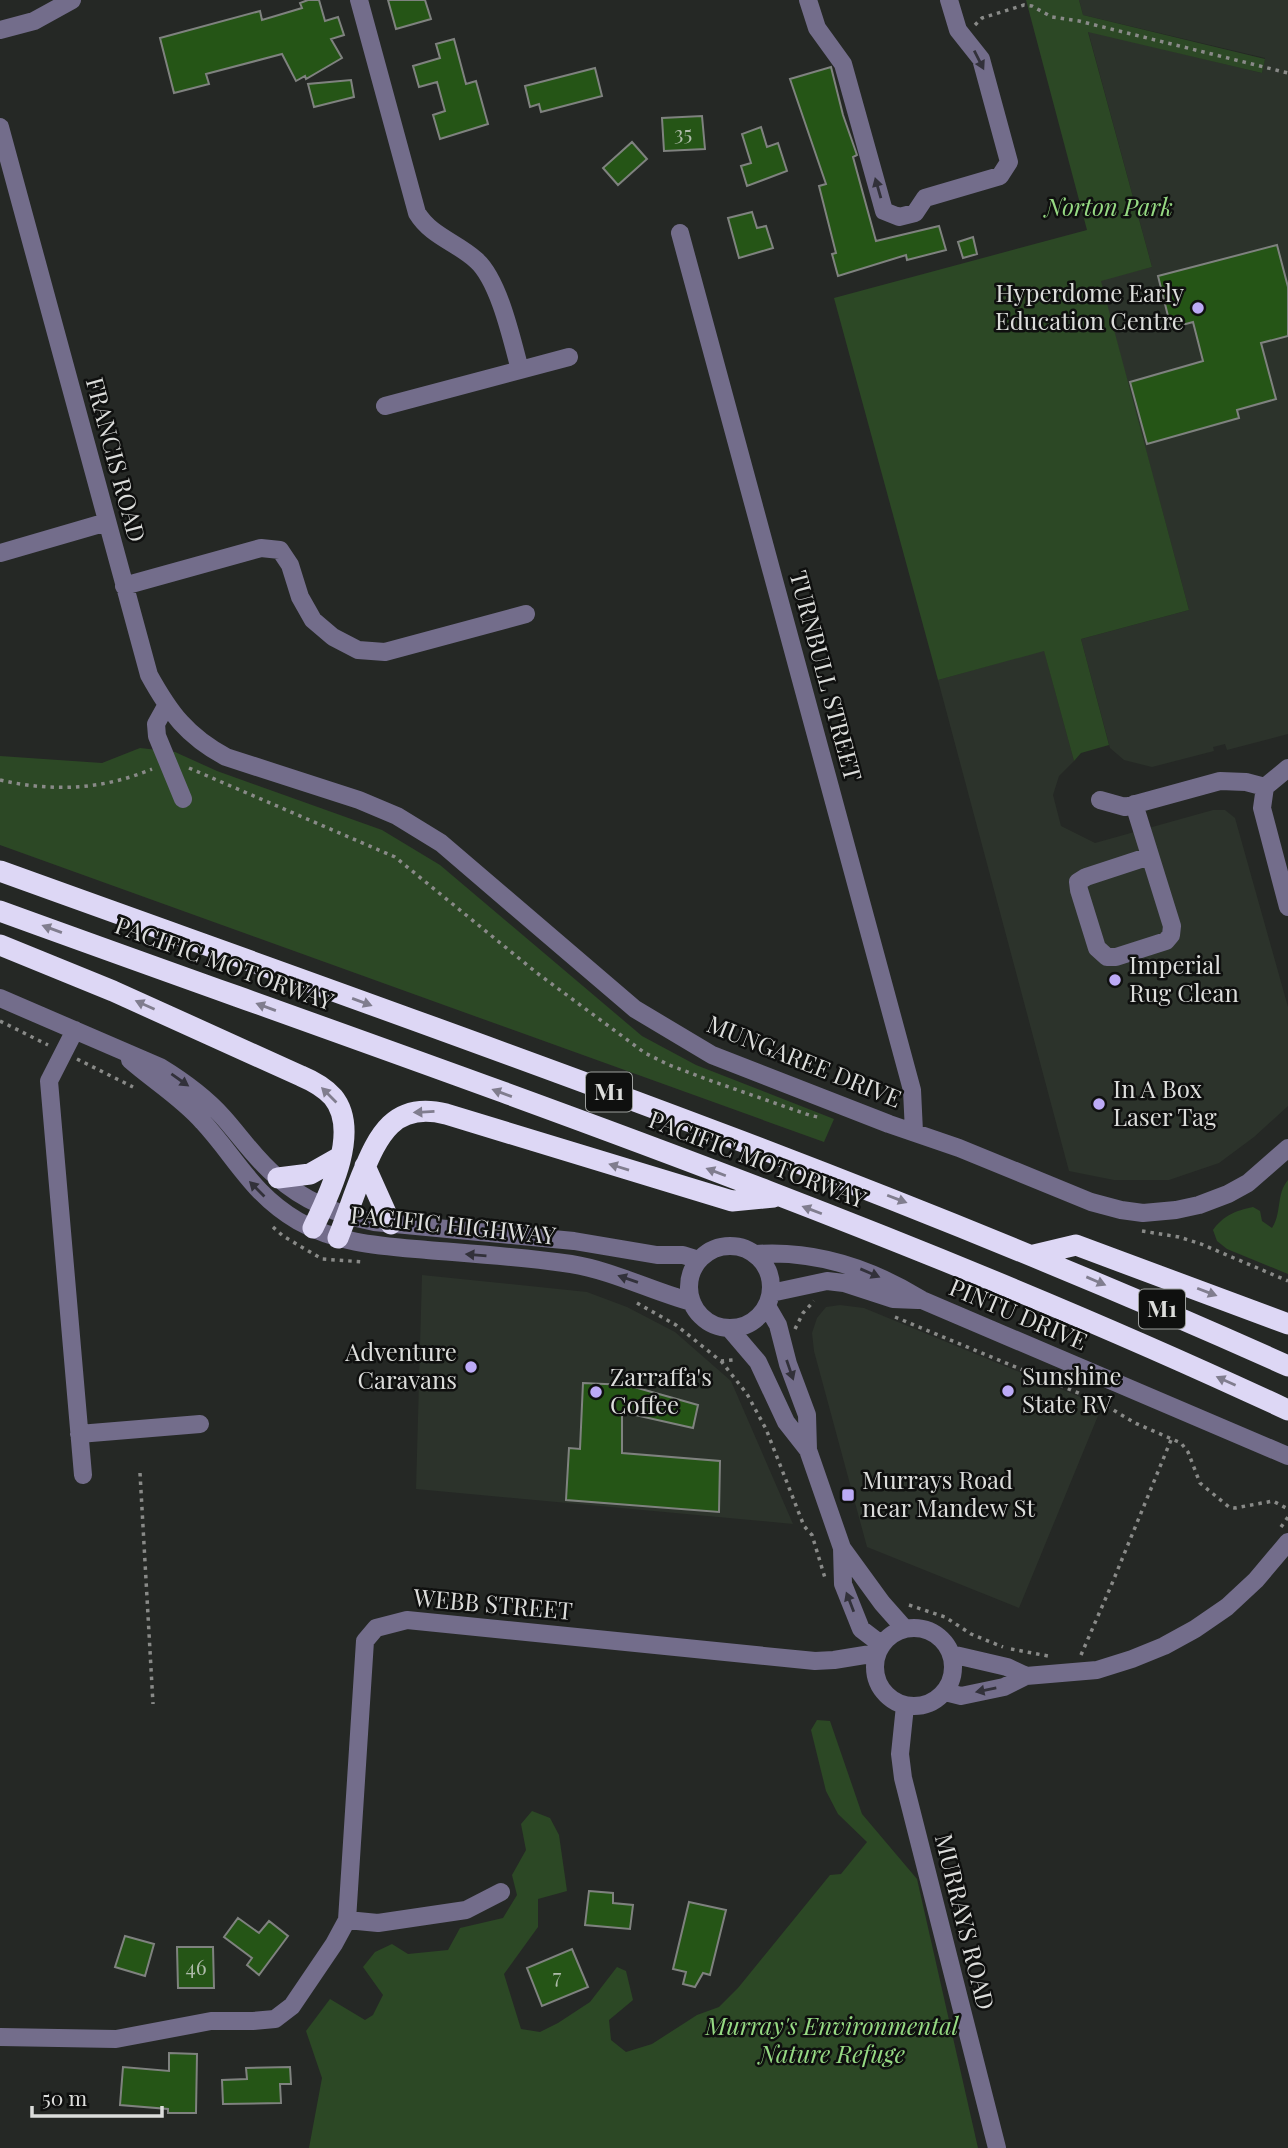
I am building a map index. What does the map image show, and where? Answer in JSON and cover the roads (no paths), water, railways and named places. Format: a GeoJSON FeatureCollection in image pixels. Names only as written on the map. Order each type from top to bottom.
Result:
{"type":"FeatureCollection","features":[{"type":"Feature","properties":{"kind":"highway","name":"PACIFIC MOTORWAY"},"geometry":{"type":"LineString","coordinates":[[0,871],[817,1168],[1034,1255],[1288,1366]]}},
{"type":"Feature","properties":{"kind":"highway","name":"PACIFIC MOTORWAY"},"geometry":{"type":"LineString","coordinates":[[0,911],[611,1133],[779,1197],[1064,1311],[1288,1410]]}},
{"type":"Feature","properties":{"kind":"highway"},"geometry":{"type":"LineString","coordinates":[[0,945],[113,990],[316,1083],[333,1097],[341,1112],[344,1138],[324,1206],[313,1228]]}},
{"type":"Feature","properties":{"kind":"highway"},"geometry":{"type":"LineString","coordinates":[[338,1238],[376,1141],[386,1128],[406,1115],[428,1110],[732,1201],[779,1197]]}},
{"type":"Feature","properties":{"kind":"highway"},"geometry":{"type":"LineString","coordinates":[[278,1178],[310,1174],[340,1157]]}},
{"type":"Feature","properties":{"kind":"highway"},"geometry":{"type":"LineString","coordinates":[[365,1166],[391,1224]]}},
{"type":"Feature","properties":{"kind":"highway"},"geometry":{"type":"LineString","coordinates":[[1034,1255],[1076,1245],[1288,1324]]}},
{"type":"Feature","properties":{"kind":"street"},"geometry":{"type":"LineString","coordinates":[[0,30],[34,21],[72,0]]}},
{"type":"Feature","properties":{"kind":"street"},"geometry":{"type":"LineString","coordinates":[[359,0],[417,213],[425,226],[476,260],[486,271],[505,316],[520,370]]}},
{"type":"Feature","properties":{"kind":"street"},"geometry":{"type":"LineString","coordinates":[[808,0],[817,28],[843,64],[884,211],[899,217],[915,213],[925,198],[1000,176],[1009,162],[981,59],[958,30],[949,0]]}},
{"type":"Feature","properties":{"kind":"street","name":"FRANCIS ROAD"},"geometry":{"type":"LineString","coordinates":[[0,127],[149,675],[166,706]]}},
{"type":"Feature","properties":{"kind":"street","name":"TURNBULL STREET"},"geometry":{"type":"LineString","coordinates":[[680,233],[912,1090],[914,1132]]}},
{"type":"Feature","properties":{"kind":"street"},"geometry":{"type":"LineString","coordinates":[[385,406],[569,357]]}},
{"type":"Feature","properties":{"kind":"street"},"geometry":{"type":"LineString","coordinates":[[0,553],[107,523]]}},
{"type":"Feature","properties":{"kind":"street"},"geometry":{"type":"LineString","coordinates":[[124,586],[261,548],[280,551],[290,565],[300,597],[313,620],[333,637],[358,650],[385,652],[526,614]]}},
{"type":"Feature","properties":{"kind":"street"},"geometry":{"type":"LineString","coordinates":[[166,706],[156,724],[157,736],[183,799]]}},
{"type":"Feature","properties":{"kind":"street","name":"MUNGAREE DRIVE"},"geometry":{"type":"LineString","coordinates":[[166,706],[205,746],[226,757],[359,800],[397,816],[441,843],[635,1009],[712,1055],[1101,1205],[1143,1213],[1187,1208],[1219,1198],[1248,1183],[1288,1148]]}},
{"type":"Feature","properties":{"kind":"street"},"geometry":{"type":"LineString","coordinates":[[1288,768],[1265,787],[1262,808],[1288,907]]}},
{"type":"Feature","properties":{"kind":"street"},"geometry":{"type":"LineString","coordinates":[[1100,800],[1125,807],[1220,781],[1246,782],[1265,787]]}},
{"type":"Feature","properties":{"kind":"street"},"geometry":{"type":"LineString","coordinates":[[1134,804],[1172,926],[1171,935],[1166,941],[1116,957],[1107,957],[1097,948],[1078,881],[1150,856]]}},
{"type":"Feature","properties":{"kind":"street"},"geometry":{"type":"LineString","coordinates":[[0,998],[119,1051]]}},
{"type":"Feature","properties":{"kind":"street"},"geometry":{"type":"LineString","coordinates":[[75,1030],[49,1081],[83,1475]]}},
{"type":"Feature","properties":{"kind":"street","name":"PACIFIC HIGHWAY"},"geometry":{"type":"LineString","coordinates":[[119,1051],[160,1067],[193,1089],[222,1116],[260,1162],[278,1178],[298,1193],[347,1215],[391,1224],[573,1241],[656,1255],[683,1255],[699,1260]]}},
{"type":"Feature","properties":{"kind":"street","name":"PACIFIC HIGHWAY"},"geometry":{"type":"LineString","coordinates":[[119,1051],[193,1111],[242,1173],[264,1196],[287,1214],[313,1228],[338,1238],[366,1244],[584,1266],[692,1302]]}},
{"type":"Feature","properties":{"kind":"street"},"geometry":{"type":"LineString","coordinates":[[769,1300],[751,1322],[730,1328],[718,1326],[707,1321],[698,1312],[692,1302],[690,1280],[699,1260],[720,1247],[733,1246],[756,1254],[769,1272],[769,1300],[807,1415],[808,1450],[842,1548],[843,1584],[861,1629],[880,1649]]}},
{"type":"Feature","properties":{"kind":"street","name":"PINTU DRIVE"},"geometry":{"type":"LineString","coordinates":[[756,1254],[785,1252],[845,1264],[898,1286],[922,1300],[1288,1456]]}},
{"type":"Feature","properties":{"kind":"street","name":"PINTU DRIVE"},"geometry":{"type":"LineString","coordinates":[[769,1300],[827,1281],[844,1283],[893,1299],[922,1300]]}},
{"type":"Feature","properties":{"kind":"street"},"geometry":{"type":"LineString","coordinates":[[730,1328],[758,1362],[786,1422],[808,1450]]}},
{"type":"Feature","properties":{"kind":"street"},"geometry":{"type":"LineString","coordinates":[[79,1434],[200,1424]]}},
{"type":"Feature","properties":{"kind":"street"},"geometry":{"type":"LineString","coordinates":[[945,1692],[961,1696],[1004,1687],[1026,1676],[1097,1670],[1132,1660],[1164,1646],[1213,1617],[1266,1569],[1288,1542]]}},
{"type":"Feature","properties":{"kind":"street"},"geometry":{"type":"LineString","coordinates":[[842,1548],[905,1629]]}},
{"type":"Feature","properties":{"kind":"street","name":"WEBB STREET"},"geometry":{"type":"LineString","coordinates":[[0,2037],[116,2039],[211,2021],[275,2019],[292,2007],[347,1920],[365,1641],[376,1628],[407,1620],[815,1661],[834,1660],[880,1649]]}},
{"type":"Feature","properties":{"kind":"street"},"geometry":{"type":"LineString","coordinates":[[916,1628],[938,1636],[951,1654],[953,1667],[945,1692],[927,1704],[905,1706],[893,1700],[883,1691],[877,1679],[875,1666],[880,1649],[888,1638],[905,1629],[916,1628]]}},
{"type":"Feature","properties":{"kind":"street"},"geometry":{"type":"LineString","coordinates":[[951,1654],[1007,1667],[1026,1676]]}},
{"type":"Feature","properties":{"kind":"street","name":"MURRAYS ROAD"},"geometry":{"type":"LineString","coordinates":[[905,1706],[900,1754],[903,1778],[997,2148]]}},
{"type":"Feature","properties":{"kind":"street"},"geometry":{"type":"LineString","coordinates":[[347,1920],[377,1923],[466,1910],[501,1892]]}},
{"type":"Feature","properties":{"kind":"place","name":"Hyperdome Early Education Centre"},"geometry":{"type":"Point","coordinates":[1198,308]}},
{"type":"Feature","properties":{"kind":"place","name":"Imperial Rug Clean"},"geometry":{"type":"Point","coordinates":[1115,980]}},
{"type":"Feature","properties":{"kind":"place","name":"In A Box Laser Tag"},"geometry":{"type":"Point","coordinates":[1099,1104]}},
{"type":"Feature","properties":{"kind":"place","name":"Adventure Caravans"},"geometry":{"type":"Point","coordinates":[471,1367]}},
{"type":"Feature","properties":{"kind":"place","name":"Sunshine State RV"},"geometry":{"type":"Point","coordinates":[1008,1391]}},
{"type":"Feature","properties":{"kind":"place","name":"Zarraffa's Coffee"},"geometry":{"type":"Point","coordinates":[596,1392]}},
{"type":"Feature","properties":{"kind":"place","name":"Murrays Road near Mandew St"},"geometry":{"type":"Point","coordinates":[848,1495]}},
{"type":"Feature","properties":{"kind":"park label","name":"Norton Park"},"geometry":{"type":"Point","coordinates":[1109,208]}},
{"type":"Feature","properties":{"kind":"park label","name":"Murray's Environmental Nature Refuge"},"geometry":{"type":"Point","coordinates":[832,2041]}}]}
